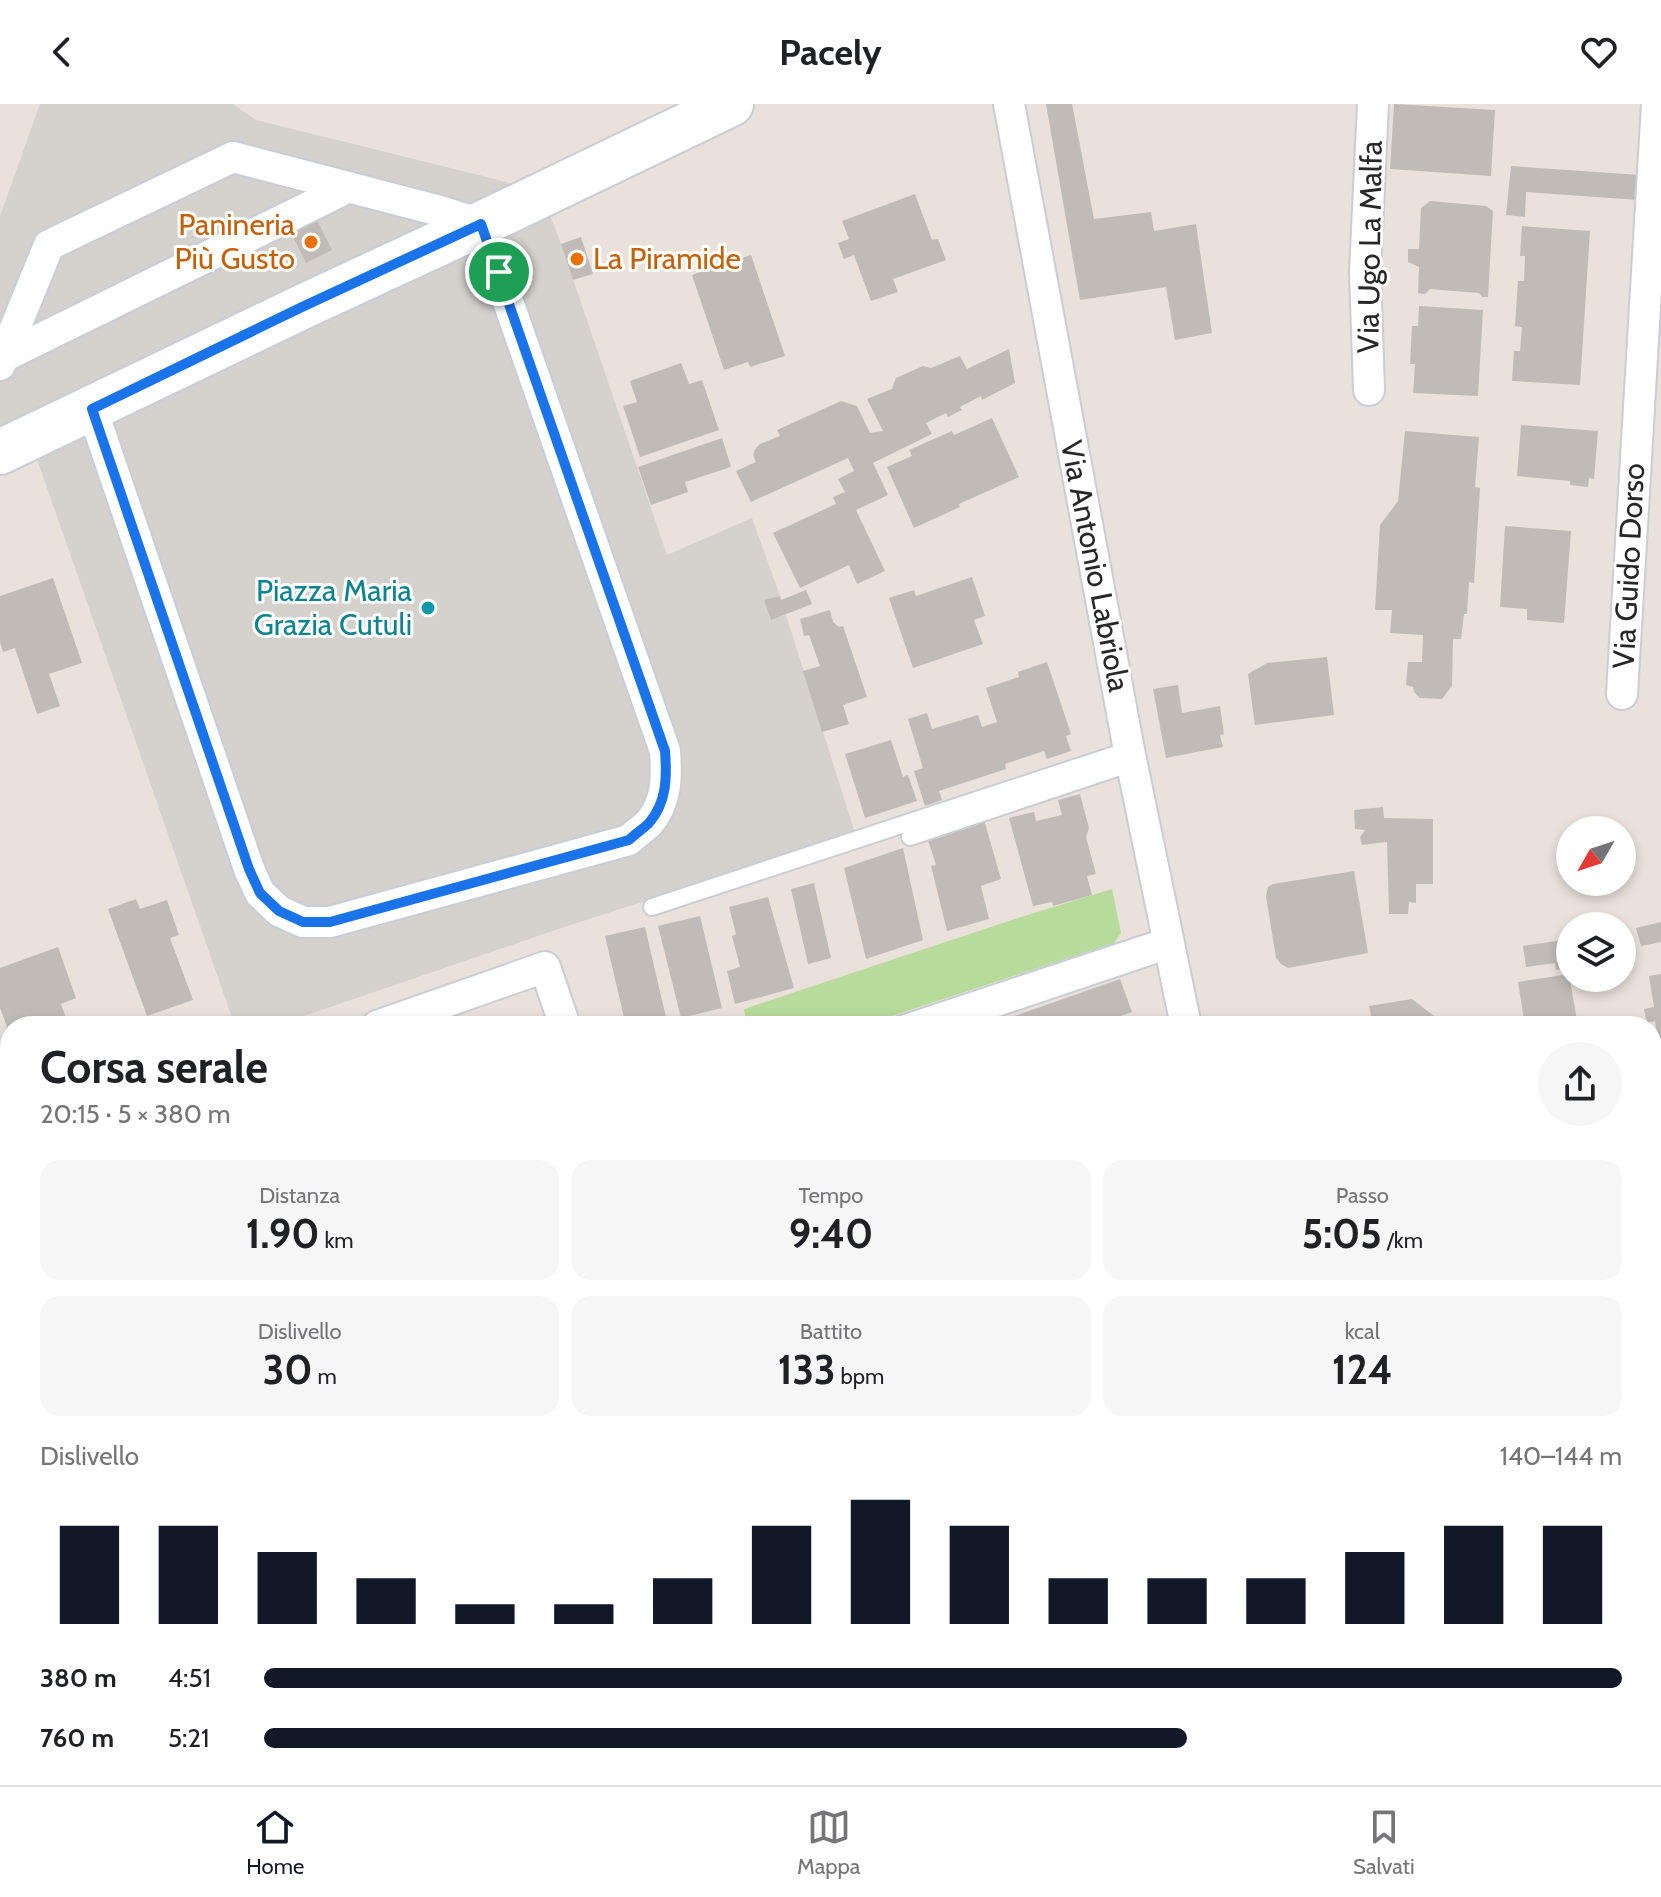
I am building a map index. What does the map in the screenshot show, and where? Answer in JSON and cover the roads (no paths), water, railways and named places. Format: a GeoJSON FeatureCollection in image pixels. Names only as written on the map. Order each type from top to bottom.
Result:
{"type":"FeatureCollection","features":[{"type":"Feature","properties":{"kind":"street"},"geometry":{"type":"LineString","coordinates":[[0,452],[731,104]]}},
{"type":"Feature","properties":{"kind":"street","name":"Via Antonio Labriola"},"geometry":{"type":"LineString","coordinates":[[1009,104],[1130,756],[1184,1016]]}},
{"type":"Feature","properties":{"kind":"street","name":"Via Ugo La Malfa"},"geometry":{"type":"LineString","coordinates":[[1369,390],[1365,272],[1373,104]]}},
{"type":"Feature","properties":{"kind":"street","name":"Via Guido Dorso"},"geometry":{"type":"LineString","coordinates":[[1622,694],[1657,104]]}},
{"type":"Feature","properties":{"kind":"street"},"geometry":{"type":"LineString","coordinates":[[2,361],[49,245],[233,157],[481,224]]}},
{"type":"Feature","properties":{"kind":"street"},"geometry":{"type":"LineString","coordinates":[[2,361],[349,187]]}},
{"type":"Feature","properties":{"kind":"street"},"geometry":{"type":"LineString","coordinates":[[92,409],[249,869],[260,893],[279,911],[303,922],[330,922],[629,840],[649,823],[662,801],[667,776],[665,751],[481,224]]}},
{"type":"Feature","properties":{"kind":"street"},"geometry":{"type":"LineString","coordinates":[[405,1016],[545,967],[562,1016]]}},
{"type":"Feature","properties":{"kind":"lane"},"geometry":{"type":"LineString","coordinates":[[910,837],[1130,756]]}},
{"type":"Feature","properties":{"kind":"lane"},"geometry":{"type":"LineString","coordinates":[[652,907],[1130,756]]}},
{"type":"Feature","properties":{"kind":"lane"},"geometry":{"type":"LineString","coordinates":[[929,1016],[1169,943]]}},
{"type":"Feature","properties":{"kind":"lane"},"geometry":{"type":"LineString","coordinates":[[971,1016],[1169,943]]}},
{"type":"Feature","properties":{"kind":"place","name":"Panineria Più Gusto"},"geometry":{"type":"Point","coordinates":[311,242]}},
{"type":"Feature","properties":{"kind":"place","name":"La Piramide"},"geometry":{"type":"Point","coordinates":[577,259]}},
{"type":"Feature","properties":{"kind":"place","name":"Piazza Maria Grazia Cutuli"},"geometry":{"type":"Point","coordinates":[428,608]}}]}
